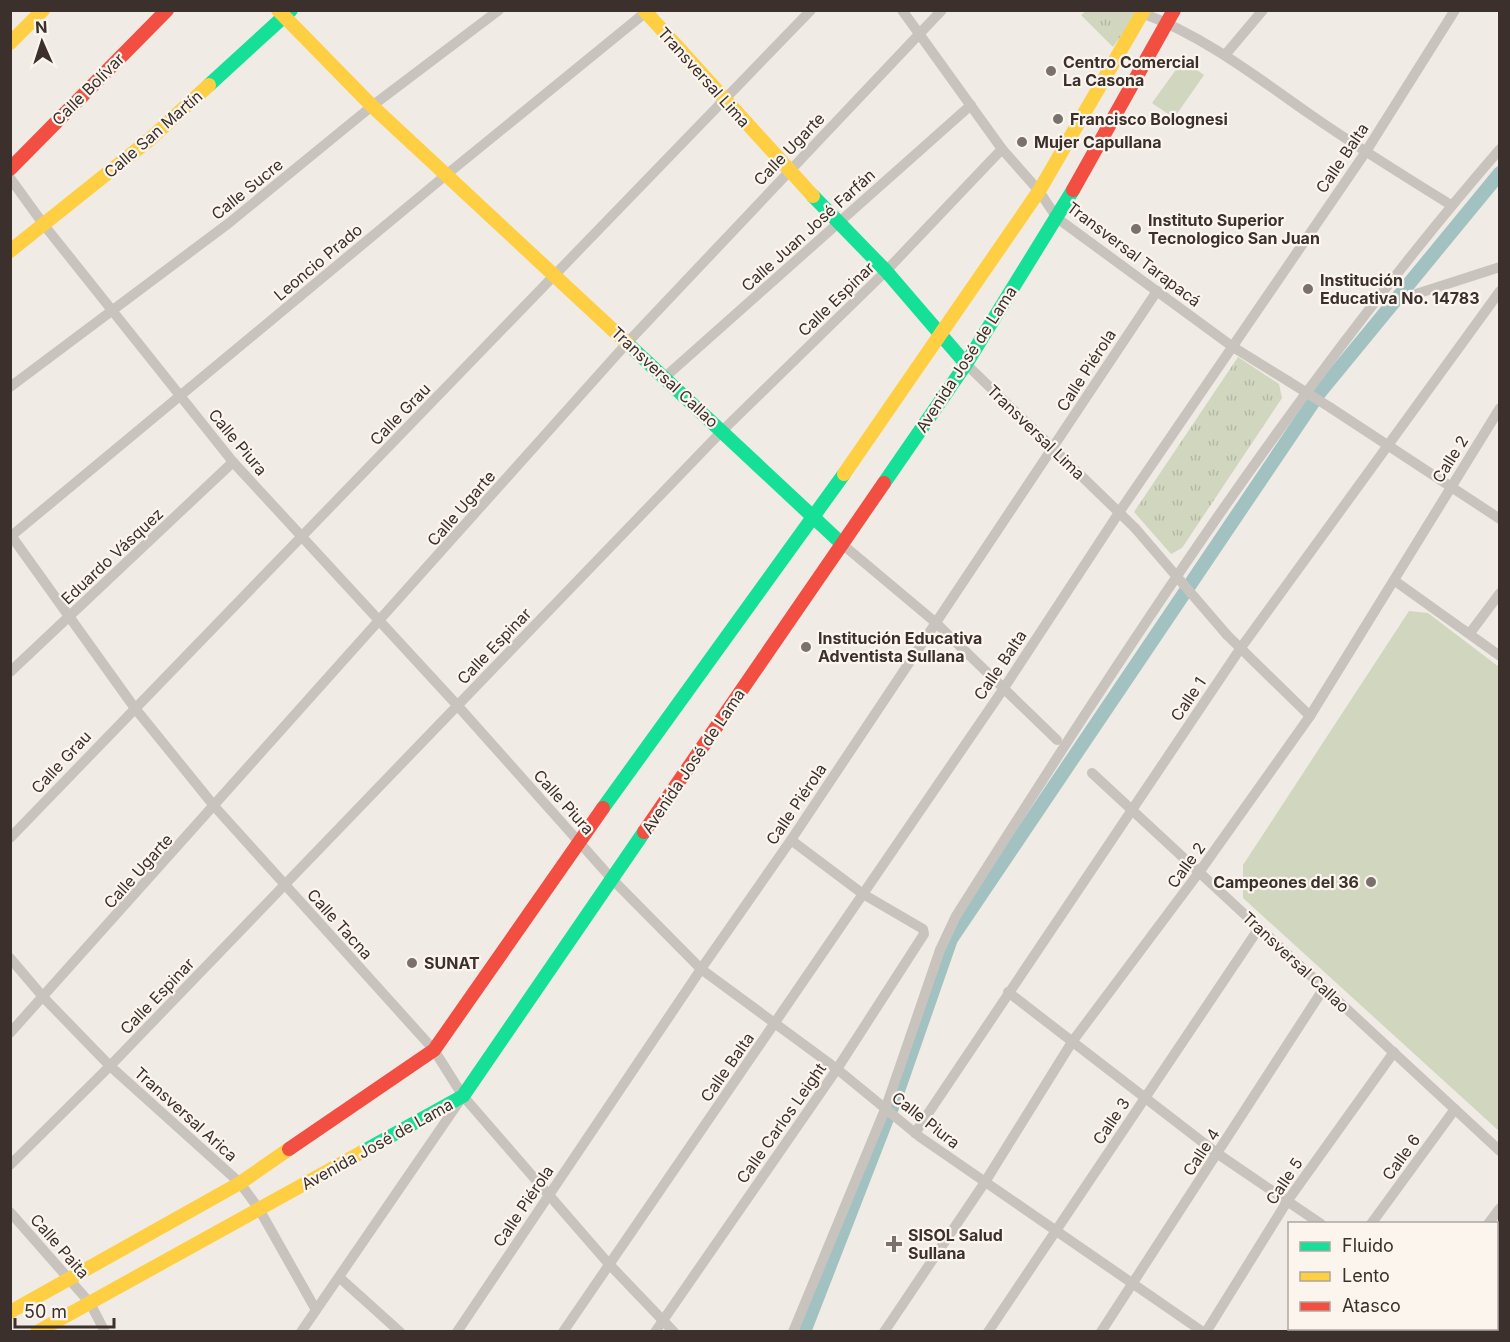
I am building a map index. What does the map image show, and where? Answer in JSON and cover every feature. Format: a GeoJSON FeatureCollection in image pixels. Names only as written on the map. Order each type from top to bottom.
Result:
{"type":"FeatureCollection","features":[{"type":"Feature","properties":{"kind":"main road"},"geometry":{"type":"LineString","coordinates":[[10,43],[43,10]]}},
{"type":"Feature","properties":{"kind":"main road","name":"Calle Bolívar"},"geometry":{"type":"LineString","coordinates":[[10,169],[167,10]]}},
{"type":"Feature","properties":{"kind":"main road","name":"Transversal Lima"},"geometry":{"type":"LineString","coordinates":[[645,11],[788,170],[886,270],[966,364]]}},
{"type":"Feature","properties":{"kind":"main road","name":"Transversal Callao"},"geometry":{"type":"LineString","coordinates":[[284,12],[372,106],[666,377],[842,544]]}},
{"type":"Feature","properties":{"kind":"main road","name":"Calle San Martín"},"geometry":{"type":"LineString","coordinates":[[10,251],[149,141],[284,12]]}},
{"type":"Feature","properties":{"kind":"main road","name":"Avenida José de Lama"},"geometry":{"type":"LineString","coordinates":[[10,1312],[240,1183],[434,1050],[579,842],[815,517],[1039,191],[1143,12]]}},
{"type":"Feature","properties":{"kind":"main road","name":"Avenida José de Lama"},"geometry":{"type":"LineString","coordinates":[[38,1332],[463,1096],[966,364],[1057,218],[1171,16]]}},
{"type":"Feature","properties":{"kind":"street","name":"Calle Sucre"},"geometry":{"type":"LineString","coordinates":[[10,387],[229,223],[372,106],[499,10]]}},
{"type":"Feature","properties":{"kind":"street","name":"Calle Grau"},"geometry":{"type":"LineString","coordinates":[[10,838],[134,707],[302,538],[811,10]]}},
{"type":"Feature","properties":{"kind":"street","name":"Transversal Tarapacá"},"geometry":{"type":"LineString","coordinates":[[902,10],[1002,149],[1039,191],[1057,218],[1233,346],[1387,443],[1500,519]]}},
{"type":"Feature","properties":{"kind":"street","name":"Calle Ugarte"},"geometry":{"type":"LineString","coordinates":[[10,1033],[215,807],[628,342],[788,170],[942,10]]}},
{"type":"Feature","properties":{"kind":"street"},"geometry":{"type":"LineString","coordinates":[[1225,55],[1263,10]]}},
{"type":"Feature","properties":{"kind":"street","name":"Calle Balta"},"geometry":{"type":"LineString","coordinates":[[563,1332],[608,1263],[775,1024],[1004,688],[1120,511],[1365,153],[1455,10]]}},
{"type":"Feature","properties":{"kind":"street","name":"Leoncio Prado"},"geometry":{"type":"LineString","coordinates":[[11,536],[645,11]]}},
{"type":"Feature","properties":{"kind":"street"},"geometry":{"type":"LineString","coordinates":[[1143,12],[1171,16],[1365,153],[1451,205]]}},
{"type":"Feature","properties":{"kind":"street","name":"Calle Juan José Farfán"},"geometry":{"type":"LineString","coordinates":[[666,377],[971,105]]}},
{"type":"Feature","properties":{"kind":"street","name":"Calle Espinar"},"geometry":{"type":"LineString","coordinates":[[10,1166],[110,1066],[722,431],[886,270],[1002,149]]}},
{"type":"Feature","properties":{"kind":"street"},"geometry":{"type":"LineString","coordinates":[[793,1332],[886,1107],[940,950],[956,916],[1162,595],[1372,303],[1451,205],[1500,149]]}},
{"type":"Feature","properties":{"kind":"street","name":"Calle Piura"},"geometry":{"type":"LineString","coordinates":[[10,178],[44,225],[233,462],[457,705],[612,879],[701,969],[837,1069],[915,1133],[1131,1284],[1205,1332]]}},
{"type":"Feature","properties":{"kind":"street"},"geometry":{"type":"LineString","coordinates":[[1416,294],[1500,267]]}},
{"type":"Feature","properties":{"kind":"street","name":"Calle Piérola"},"geometry":{"type":"LineString","coordinates":[[458,1332],[701,969],[791,840],[1156,291]]}},
{"type":"Feature","properties":{"kind":"street","name":"Calle 1"},"geometry":{"type":"LineString","coordinates":[[915,1133],[1240,649],[1387,443],[1500,291]]}},
{"type":"Feature","properties":{"kind":"street","name":"Transversal Lima"},"geometry":{"type":"LineString","coordinates":[[966,364],[1052,449],[1120,511],[1227,635],[1310,716]]}},
{"type":"Feature","properties":{"kind":"street","name":"Calle 2"},"geometry":{"type":"LineString","coordinates":[[884,1332],[985,1182],[1072,1042],[1200,871],[1310,716],[1395,580],[1450,485],[1500,408]]}},
{"type":"Feature","properties":{"kind":"street","name":"Eduardo Vásquez"},"geometry":{"type":"LineString","coordinates":[[10,672],[233,462]]}},
{"type":"Feature","properties":{"kind":"street","name":"Calle Tacna"},"geometry":{"type":"LineString","coordinates":[[11,536],[134,707],[215,807],[434,1050],[463,1096],[608,1263],[674,1332]]}},
{"type":"Feature","properties":{"kind":"street","name":"Transversal Callao"},"geometry":{"type":"LineString","coordinates":[[842,544],[935,622],[1057,740]]}},
{"type":"Feature","properties":{"kind":"street"},"geometry":{"type":"LineString","coordinates":[[1395,580],[1500,656]]}},
{"type":"Feature","properties":{"kind":"street"},"geometry":{"type":"LineString","coordinates":[[1470,633],[1500,592]]}},
{"type":"Feature","properties":{"kind":"street","name":"Transversal Callao"},"geometry":{"type":"LineString","coordinates":[[1092,773],[1500,1150]]}},
{"type":"Feature","properties":{"kind":"street"},"geometry":{"type":"LineString","coordinates":[[791,840],[863,894]]}},
{"type":"Feature","properties":{"kind":"street","name":"Calle Carlos Leight"},"geometry":{"type":"LineString","coordinates":[[655,1332],[837,1069],[922,940],[923,929],[863,894]]}},
{"type":"Feature","properties":{"kind":"street","name":"Calle 3"},"geometry":{"type":"LineString","coordinates":[[988,1332],[1259,928]]}},
{"type":"Feature","properties":{"kind":"street","name":"Transversal Arica"},"geometry":{"type":"LineString","coordinates":[[10,958],[44,998],[110,1066],[240,1183],[259,1209],[316,1310]]}},
{"type":"Feature","properties":{"kind":"street","name":"Calle 4"},"geometry":{"type":"LineString","coordinates":[[1101,1332],[1324,988]]}},
{"type":"Feature","properties":{"kind":"street"},"geometry":{"type":"LineString","coordinates":[[1008,992],[1218,1154],[1318,1222]]}},
{"type":"Feature","properties":{"kind":"street","name":"Calle 5"},"geometry":{"type":"LineString","coordinates":[[1205,1332],[1288,1200],[1394,1052]]}},
{"type":"Feature","properties":{"kind":"street"},"geometry":{"type":"LineString","coordinates":[[301,1332],[463,1096]]}},
{"type":"Feature","properties":{"kind":"street","name":"Calle 6"},"geometry":{"type":"LineString","coordinates":[[1372,1222],[1455,1109]]}},
{"type":"Feature","properties":{"kind":"street"},"geometry":{"type":"LineString","coordinates":[[1490,1222],[1500,1208]]}},
{"type":"Feature","properties":{"kind":"street","name":"Calle Paita"},"geometry":{"type":"LineString","coordinates":[[10,1212],[90,1303],[105,1332]]}},
{"type":"Feature","properties":{"kind":"street"},"geometry":{"type":"LineString","coordinates":[[340,1278],[400,1332]]}},
{"type":"Feature","properties":{"kind":"green space"},"geometry":{"type":"Polygon","coordinates":[[[1086,11],[1139,11],[1113,47],[1081,15],[1086,11]]]}},
{"type":"Feature","properties":{"kind":"green space"},"geometry":{"type":"Polygon","coordinates":[[[1183,60],[1204,75],[1174,118],[1152,103],[1183,60]]]}},
{"type":"Feature","properties":{"kind":"green space"},"geometry":{"type":"Polygon","coordinates":[[[1238,357],[1279,384],[1282,398],[1182,548],[1171,554],[1134,512],[1238,357]]]}},
{"type":"Feature","properties":{"kind":"green space","name":"Campeones del 36"},"geometry":{"type":"Polygon","coordinates":[[[1409,611],[1428,613],[1499,667],[1499,1131],[1243,898],[1243,865],[1409,611]]]}},
{"type":"Feature","properties":{"kind":"waterway"},"geometry":{"type":"LineString","coordinates":[[892,1108],[951,939],[1320,392],[1500,173]]}},
{"type":"Feature","properties":{"kind":"waterway"},"geometry":{"type":"LineString","coordinates":[[804,1332],[888,1116]]}},
{"type":"Feature","properties":{"kind":"traffic: fast"},"geometry":{"type":"LineString","coordinates":[[209,85],[291,10]]}},
{"type":"Feature","properties":{"kind":"traffic: fast"},"geometry":{"type":"LineString","coordinates":[[884,483],[966,364],[1073,190]]}},
{"type":"Feature","properties":{"kind":"traffic: fast"},"geometry":{"type":"LineString","coordinates":[[813,196],[886,271],[966,364]]}},
{"type":"Feature","properties":{"kind":"traffic: fast"},"geometry":{"type":"LineString","coordinates":[[628,344],[842,544]]}},
{"type":"Feature","properties":{"kind":"traffic: fast"},"geometry":{"type":"LineString","coordinates":[[603,808],[844,474]]}},
{"type":"Feature","properties":{"kind":"traffic: fast"},"geometry":{"type":"LineString","coordinates":[[362,1152],[463,1096],[644,832]]}},
{"type":"Feature","properties":{"kind":"traffic: slow"},"geometry":{"type":"LineString","coordinates":[[10,43],[43,10]]}},
{"type":"Feature","properties":{"kind":"traffic: slow"},"geometry":{"type":"LineString","coordinates":[[278,10],[372,106],[628,344]]}},
{"type":"Feature","properties":{"kind":"traffic: slow"},"geometry":{"type":"LineString","coordinates":[[644,10],[813,196]]}},
{"type":"Feature","properties":{"kind":"traffic: slow"},"geometry":{"type":"LineString","coordinates":[[844,474],[1039,191],[1144,10]]}},
{"type":"Feature","properties":{"kind":"traffic: slow"},"geometry":{"type":"LineString","coordinates":[[10,251],[149,140],[209,85]]}},
{"type":"Feature","properties":{"kind":"traffic: slow"},"geometry":{"type":"LineString","coordinates":[[10,1312],[240,1183],[289,1149]]}},
{"type":"Feature","properties":{"kind":"traffic: slow"},"geometry":{"type":"LineString","coordinates":[[37,1332],[362,1152]]}},
{"type":"Feature","properties":{"kind":"traffic: jam"},"geometry":{"type":"LineString","coordinates":[[10,169],[167,10]]}},
{"type":"Feature","properties":{"kind":"traffic: jam"},"geometry":{"type":"LineString","coordinates":[[1073,190],[1174,10]]}},
{"type":"Feature","properties":{"kind":"traffic: jam"},"geometry":{"type":"LineString","coordinates":[[644,832],[884,483]]}},
{"type":"Feature","properties":{"kind":"traffic: jam"},"geometry":{"type":"LineString","coordinates":[[289,1149],[434,1050],[603,808]]}},
{"type":"Feature","properties":{"kind":"place","name":"Centro Comercial La Casona"},"geometry":{"type":"Point","coordinates":[1051,71]}},
{"type":"Feature","properties":{"kind":"place","name":"Francisco Bolognesi"},"geometry":{"type":"Point","coordinates":[1058,119]}},
{"type":"Feature","properties":{"kind":"place","name":"Mujer Capullana"},"geometry":{"type":"Point","coordinates":[1022,142]}},
{"type":"Feature","properties":{"kind":"place","name":"Instituto Superior Tecnologico San Juan"},"geometry":{"type":"Point","coordinates":[1136,229]}},
{"type":"Feature","properties":{"kind":"place","name":"Institución Educativa No. 14783"},"geometry":{"type":"Point","coordinates":[1308,289]}},
{"type":"Feature","properties":{"kind":"place","name":"Institución Educativa Adventista Sullana"},"geometry":{"type":"Point","coordinates":[806,647]}},
{"type":"Feature","properties":{"kind":"place","name":"Campeones del 36"},"geometry":{"type":"Point","coordinates":[1371,882]}},
{"type":"Feature","properties":{"kind":"place","name":"SUNAT"},"geometry":{"type":"Point","coordinates":[412,963]}},
{"type":"Feature","properties":{"kind":"place","name":"SISOL Salud Sullana"},"geometry":{"type":"Point","coordinates":[894,1244]}}]}
